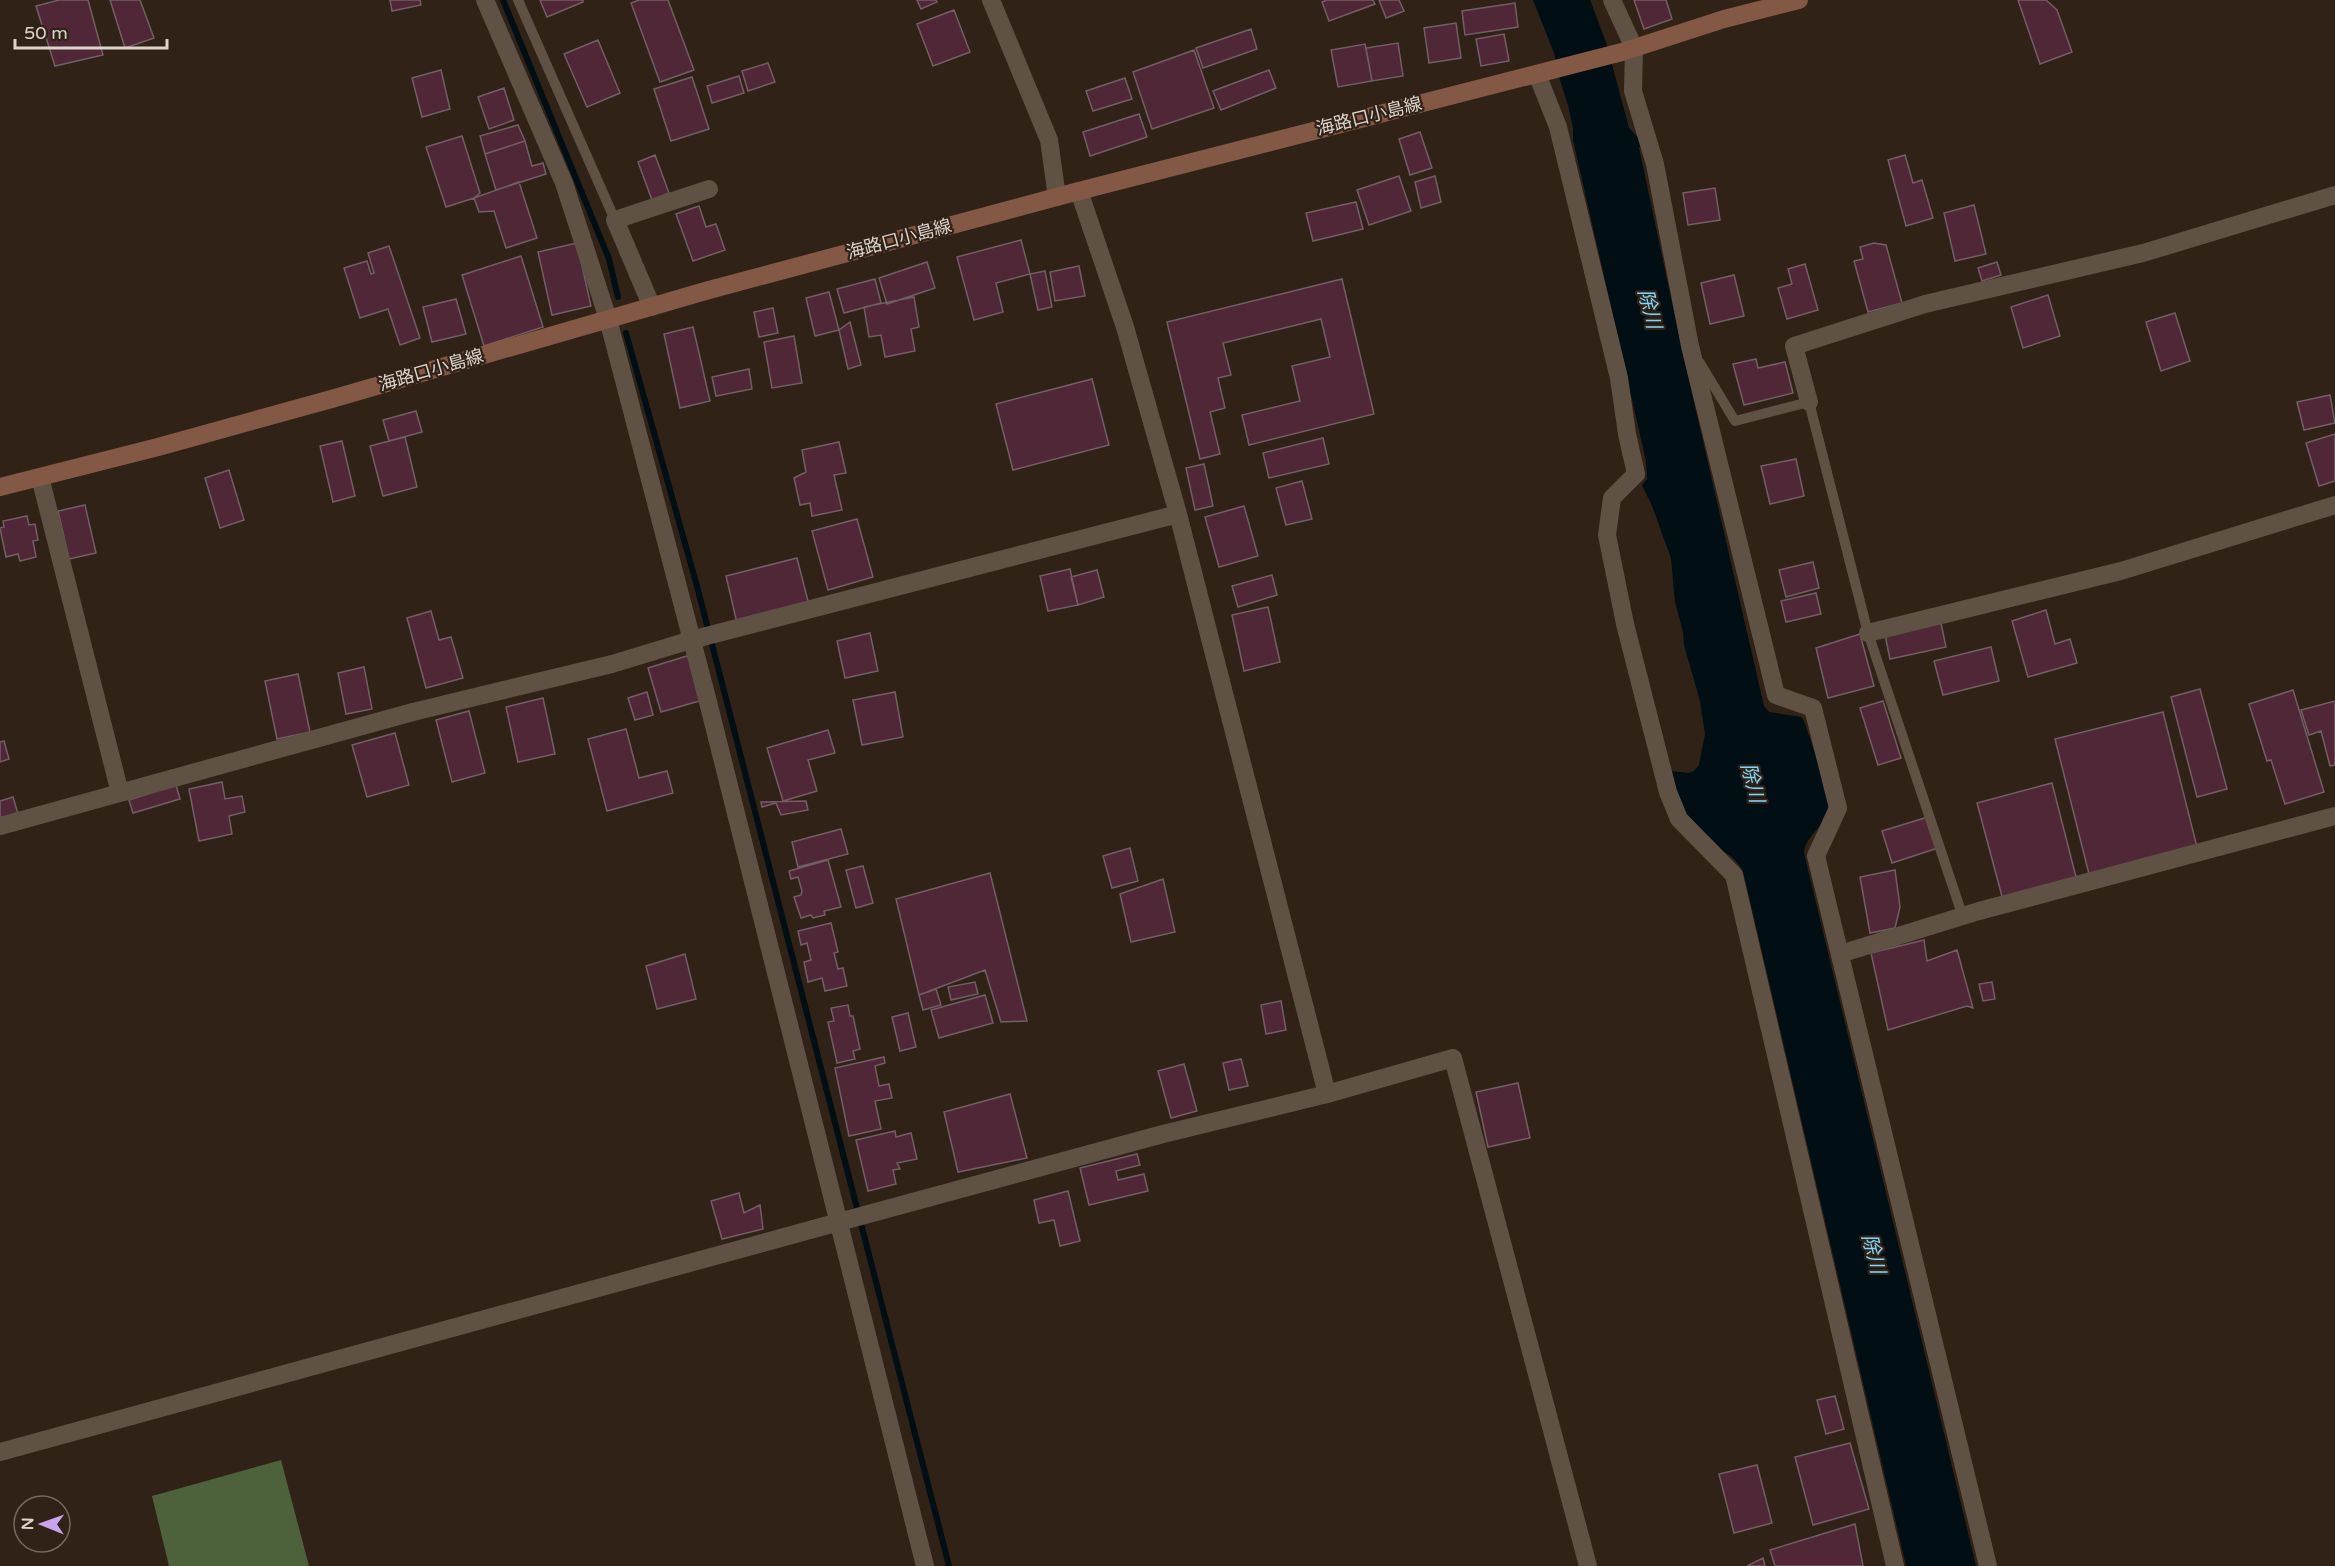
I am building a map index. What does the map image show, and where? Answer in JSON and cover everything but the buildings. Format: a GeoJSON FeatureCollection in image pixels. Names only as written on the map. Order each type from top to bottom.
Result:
{"type":"FeatureCollection","features":[{"type":"Feature","properties":{"kind":"main road","name":"海路口小島線"},"geometry":{"type":"LineString","coordinates":[[0,487],[335,398],[709,290],[1079,191],[1628,50],[1724,19],[1799,0]]}},
{"type":"Feature","properties":{"kind":"street"},"geometry":{"type":"LineString","coordinates":[[484,0],[564,183],[608,319],[925,1566]]}},
{"type":"Feature","properties":{"kind":"street"},"geometry":{"type":"LineString","coordinates":[[991,0],[1049,140],[1057,197]]}},
{"type":"Feature","properties":{"kind":"street"},"geometry":{"type":"LineString","coordinates":[[1612,0],[1628,50],[1633,91],[1655,164],[1690,346],[1776,695],[1814,708],[1838,808],[1816,856],[1988,1566]]}},
{"type":"Feature","properties":{"kind":"street"},"geometry":{"type":"LineString","coordinates":[[1537,74],[1558,127],[1616,367],[1636,474],[1612,498],[1607,535],[1625,624],[1668,792],[1679,819],[1734,875],[1894,1566]]}},
{"type":"Feature","properties":{"kind":"street"},"geometry":{"type":"LineString","coordinates":[[652,308],[615,220],[709,189]]}},
{"type":"Feature","properties":{"kind":"street"},"geometry":{"type":"LineString","coordinates":[[1079,191],[1125,327],[1178,514],[1328,1094]]}},
{"type":"Feature","properties":{"kind":"street"},"geometry":{"type":"LineString","coordinates":[[1809,402],[1794,346],[1925,304],[2143,253],[2335,195]]}},
{"type":"Feature","properties":{"kind":"street"},"geometry":{"type":"LineString","coordinates":[[40,477],[120,794]]}},
{"type":"Feature","properties":{"kind":"street"},"geometry":{"type":"LineString","coordinates":[[1868,633],[2121,571],[2335,505]]}},
{"type":"Feature","properties":{"kind":"street"},"geometry":{"type":"LineString","coordinates":[[0,826],[413,712],[612,664],[691,640],[1178,514]]}},
{"type":"Feature","properties":{"kind":"street"},"geometry":{"type":"LineString","coordinates":[[1840,954],[1963,916],[2335,816]]}},
{"type":"Feature","properties":{"kind":"street"},"geometry":{"type":"LineString","coordinates":[[0,1452],[1151,1137],[1328,1094],[1454,1058],[1588,1566]]}},
{"type":"Feature","properties":{"kind":"lane"},"geometry":{"type":"LineString","coordinates":[[518,0],[615,220]]}},
{"type":"Feature","properties":{"kind":"lane"},"geometry":{"type":"LineString","coordinates":[[1690,346],[1735,421],[1809,402],[1868,633],[1963,916]]}},
{"type":"Feature","properties":{"kind":"green space"},"geometry":{"type":"Polygon","coordinates":[[[281,1460],[309,1566],[169,1566],[152,1496],[281,1460]]]}},
{"type":"Feature","properties":{"kind":"water","name":"除川"},"geometry":{"type":"Polygon","coordinates":[[[1533,0],[1590,0],[1606,42],[1629,128],[1643,143],[1639,148],[1684,359],[1764,706],[1769,712],[1801,717],[1820,768],[1827,795],[1828,813],[1807,842],[1804,853],[1976,1566],[1906,1566],[1743,871],[1730,856],[1704,838],[1697,830],[1687,815],[1671,771],[1689,773],[1699,765],[1705,734],[1700,701],[1684,645],[1675,602],[1671,558],[1642,485],[1647,479],[1646,461],[1573,140],[1568,105],[1554,53],[1533,0]]]}},
{"type":"Feature","properties":{"kind":"waterway"},"geometry":{"type":"LineString","coordinates":[[503,0],[609,259],[618,297]]}},
{"type":"Feature","properties":{"kind":"waterway"},"geometry":{"type":"LineString","coordinates":[[626,333],[697,586],[949,1566]]}}]}
